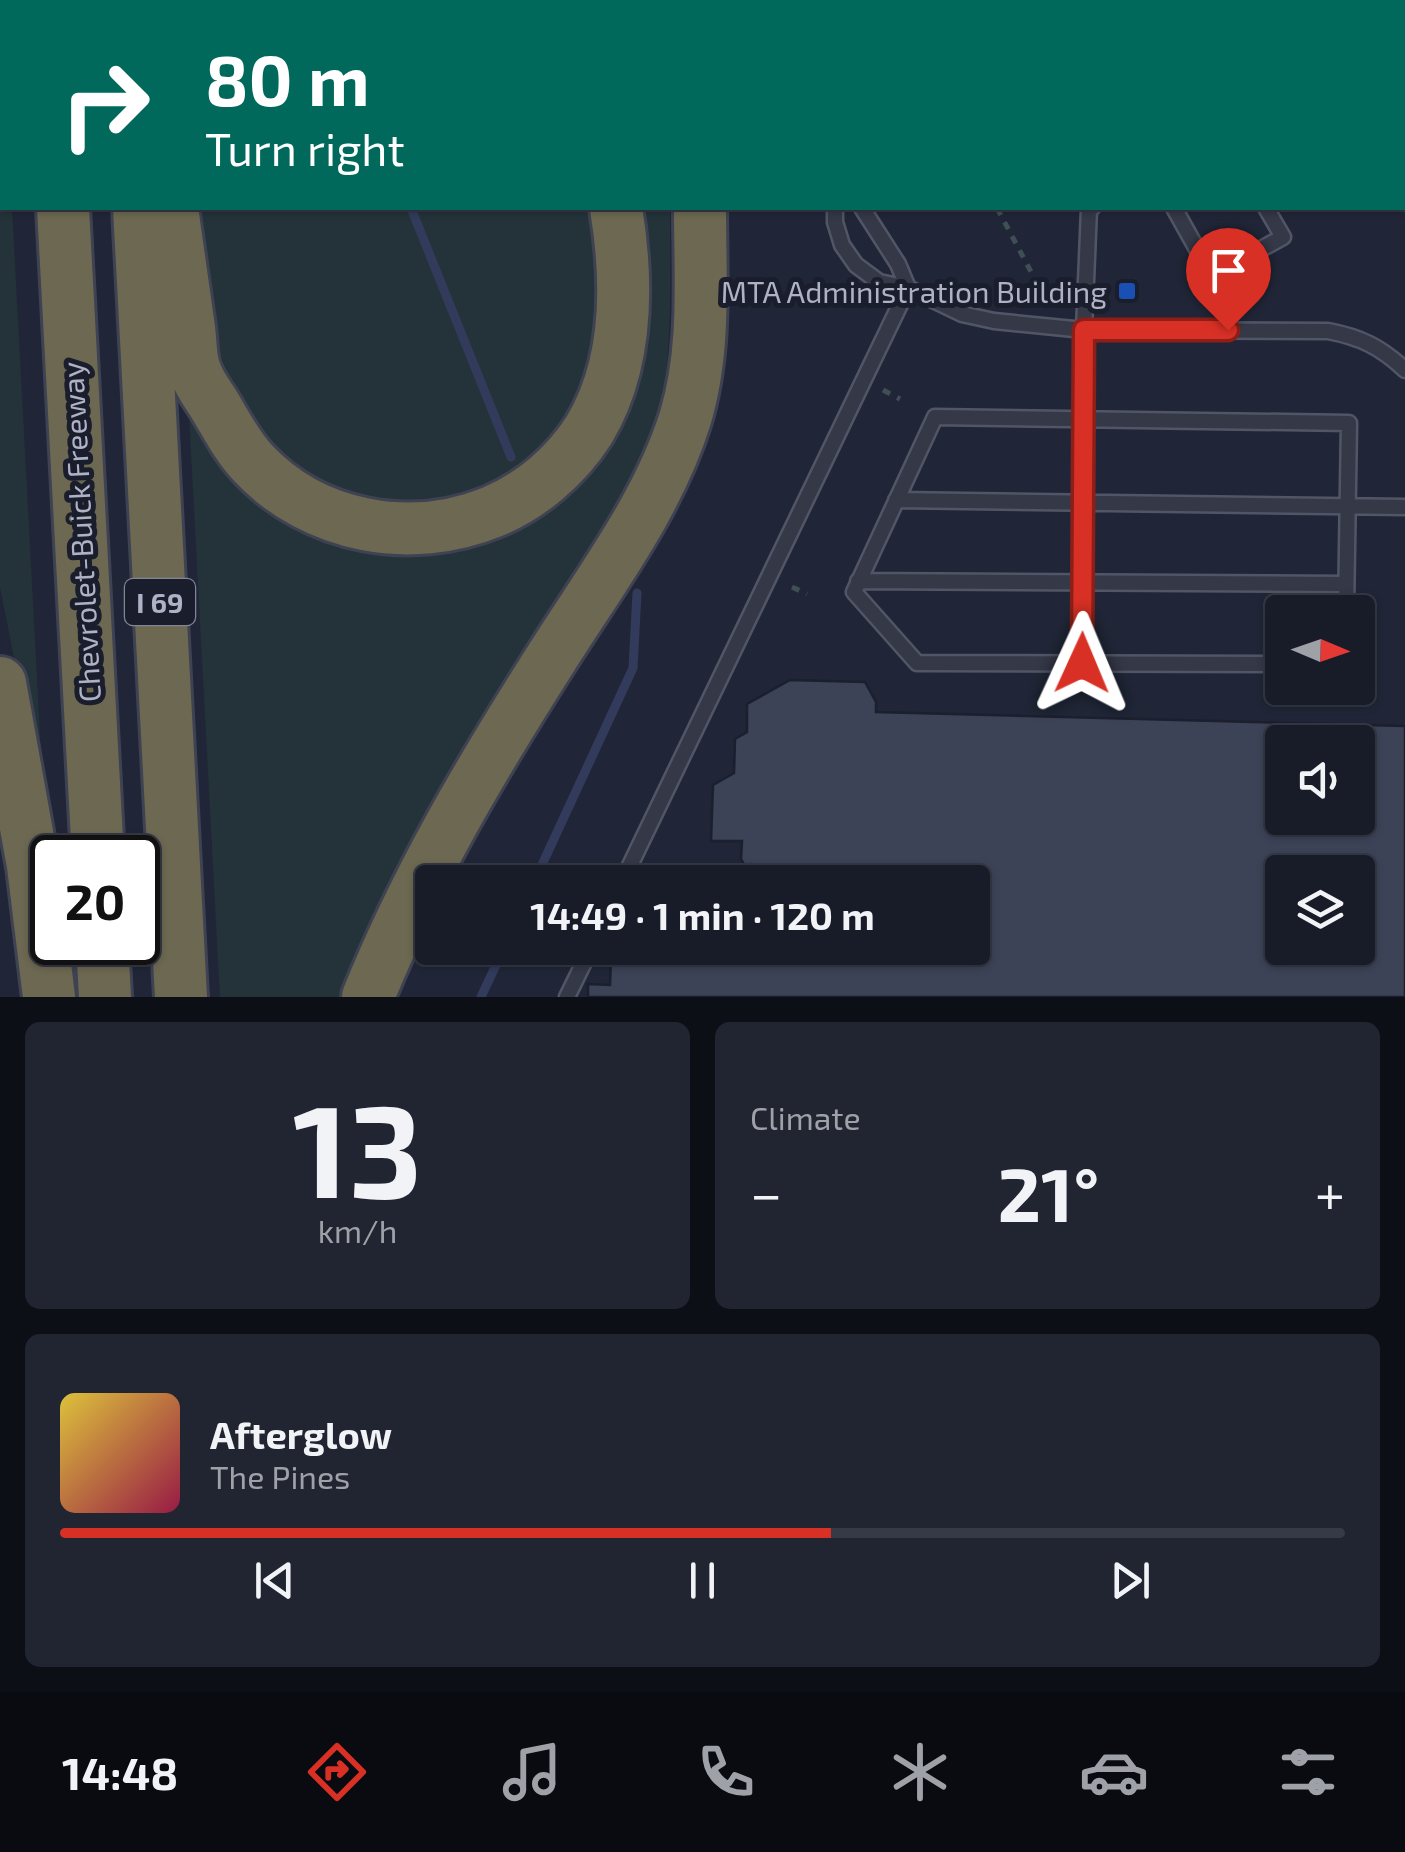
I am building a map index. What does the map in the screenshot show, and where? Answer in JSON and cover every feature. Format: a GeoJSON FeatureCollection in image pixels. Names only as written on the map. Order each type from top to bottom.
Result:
{"type":"FeatureCollection","features":[{"type":"Feature","properties":{"kind":"highway","name":"Chevrolet-Buick Freeway"},"geometry":{"type":"LineString","coordinates":[[63,210],[97,835]]}},
{"type":"Feature","properties":{"kind":"highway","name":"I 69"},"geometry":{"type":"LineString","coordinates":[[139,210],[181,997]]}},
{"type":"Feature","properties":{"kind":"highway"},"geometry":{"type":"LineString","coordinates":[[172,210],[194,372],[233,438],[254,464],[311,505],[344,520],[411,530],[444,527],[508,506],[536,488],[564,462],[589,430],[607,393],[622,319],[624,274],[616,210]]}},
{"type":"Feature","properties":{"kind":"highway"},"geometry":{"type":"LineString","coordinates":[[368,997],[410,900],[461,802],[634,526],[673,451],[694,385],[699,344],[700,210]]}},
{"type":"Feature","properties":{"kind":"highway"},"geometry":{"type":"LineString","coordinates":[[0,683],[34,866],[49,997]]}},
{"type":"Feature","properties":{"kind":"highway"},"geometry":{"type":"LineString","coordinates":[[103,965],[105,997]]}},
{"type":"Feature","properties":{"kind":"lane"},"geometry":{"type":"LineString","coordinates":[[835,210],[842,245],[856,265],[879,282],[908,288],[962,314],[1084,330],[1328,331],[1359,337],[1386,352],[1405,370]]}},
{"type":"Feature","properties":{"kind":"lane"},"geometry":{"type":"LineString","coordinates":[[630,865],[908,288],[898,264],[863,210]]}},
{"type":"Feature","properties":{"kind":"lane"},"geometry":{"type":"LineString","coordinates":[[1082,663],[1084,330],[1089,210]]}},
{"type":"Feature","properties":{"kind":"lane"},"geometry":{"type":"LineString","coordinates":[[1175,210],[1212,276],[1284,237],[1267,210]]}},
{"type":"Feature","properties":{"kind":"lane"},"geometry":{"type":"LineString","coordinates":[[1265,664],[917,663],[854,592],[934,417],[1349,423],[1346,595]]}},
{"type":"Feature","properties":{"kind":"lane"},"geometry":{"type":"LineString","coordinates":[[896,500],[1405,507]]}},
{"type":"Feature","properties":{"kind":"lane"},"geometry":{"type":"LineString","coordinates":[[858,581],[1346,584]]}},
{"type":"Feature","properties":{"kind":"lane"},"geometry":{"type":"LineString","coordinates":[[567,997],[583,965]]}},
{"type":"Feature","properties":{"kind":"path"},"geometry":{"type":"LineString","coordinates":[[998,210],[1045,298]]}},
{"type":"Feature","properties":{"kind":"path"},"geometry":{"type":"LineString","coordinates":[[883,390],[900,398]]}},
{"type":"Feature","properties":{"kind":"path"},"geometry":{"type":"LineString","coordinates":[[792,587],[807,594]]}},
{"type":"Feature","properties":{"kind":"shaded area"},"geometry":{"type":"Polygon","coordinates":[[[0,210],[12,210],[42,773],[37,773],[0,587],[0,210]]]}},
{"type":"Feature","properties":{"kind":"shaded area"},"geometry":{"type":"Polygon","coordinates":[[[199,210],[593,210],[601,277],[594,356],[566,423],[543,451],[484,493],[416,507],[348,497],[286,463],[239,407],[212,330],[199,210]]]}},
{"type":"Feature","properties":{"kind":"shaded area"},"geometry":{"type":"Polygon","coordinates":[[[630,210],[670,210],[668,356],[653,444],[420,865],[415,865],[415,874],[347,997],[220,997],[188,396],[318,526],[576,474],[630,210]]]}},
{"type":"Feature","properties":{"kind":"building"},"geometry":{"type":"Polygon","coordinates":[[[790,680],[865,682],[876,702],[876,712],[1367,725],[1265,725],[1265,835],[1375,835],[1375,725],[1405,726],[1405,997],[588,997],[588,984],[610,985],[611,965],[990,965],[990,865],[744,865],[742,841],[711,841],[713,785],[734,773],[735,739],[747,732],[747,704],[790,680]]]}},
{"type":"Feature","properties":{"kind":"waterway"},"geometry":{"type":"LineString","coordinates":[[412,210],[511,457]]}},
{"type":"Feature","properties":{"kind":"waterway"},"geometry":{"type":"LineString","coordinates":[[542,865],[633,668],[637,593]]}},
{"type":"Feature","properties":{"kind":"waterway"},"geometry":{"type":"LineString","coordinates":[[481,997],[496,965]]}},
{"type":"Feature","properties":{"kind":"place","name":"MTA Administration Building"},"geometry":{"type":"Point","coordinates":[1127,291]}},
{"type":"Feature","properties":{"kind":"route"},"geometry":{"type":"LineString","coordinates":[[1082,663],[1084,330],[1228,330]]}}]}
